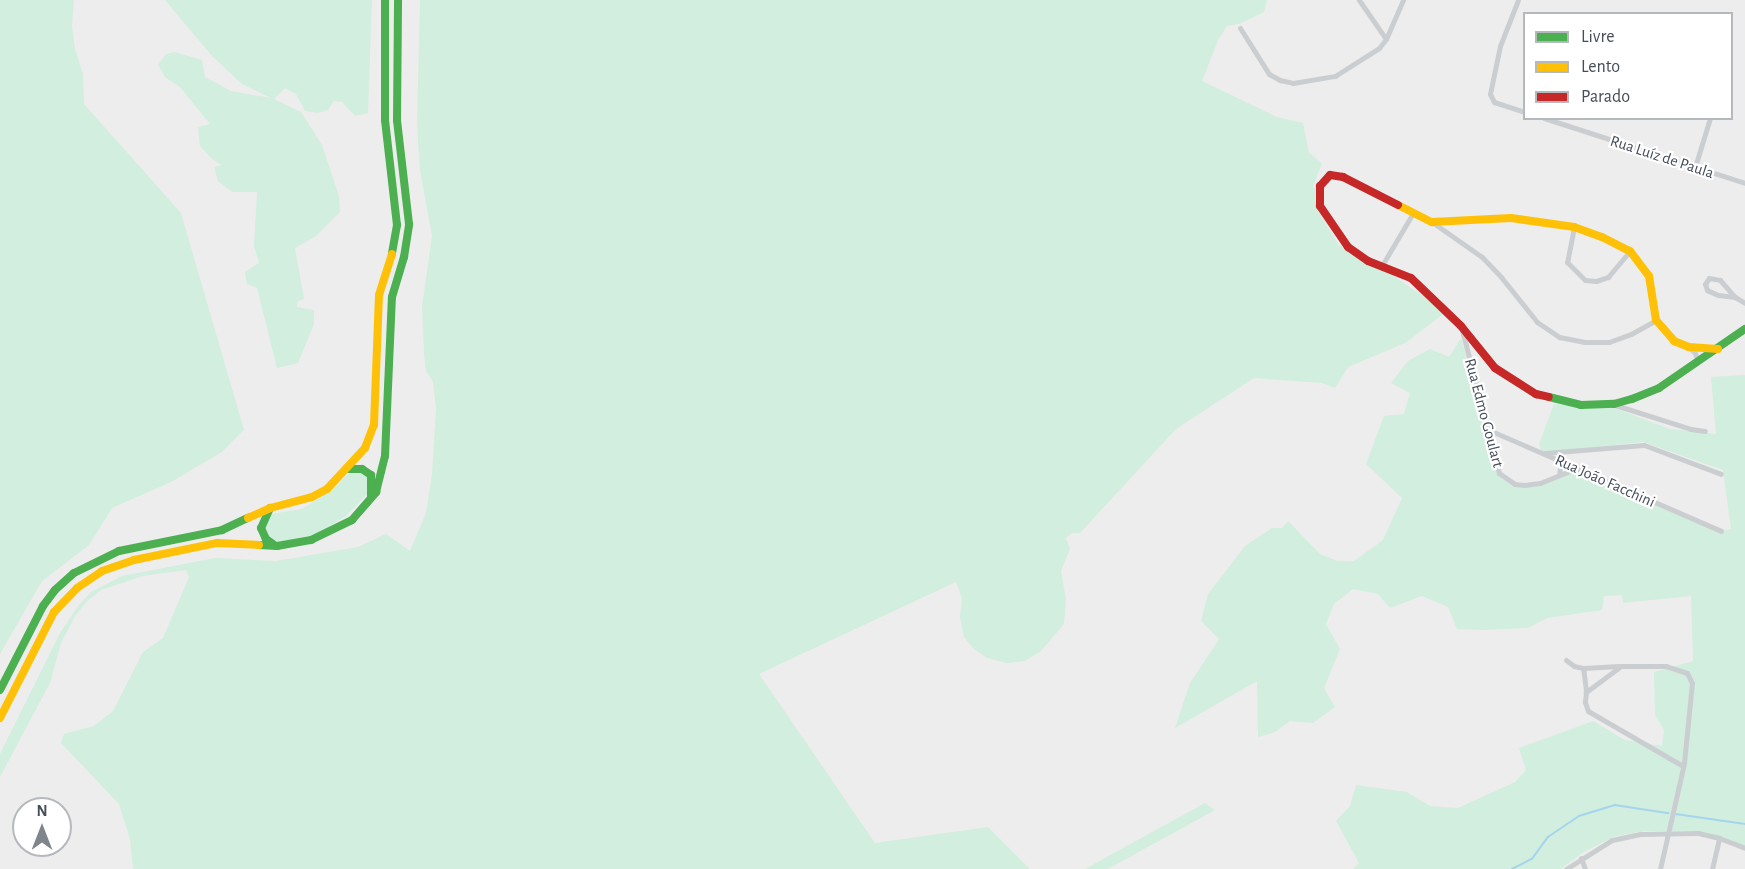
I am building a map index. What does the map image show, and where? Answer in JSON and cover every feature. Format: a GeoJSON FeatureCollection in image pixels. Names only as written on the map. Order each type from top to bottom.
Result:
{"type":"FeatureCollection","features":[{"type":"Feature","properties":{"kind":"main road"},"geometry":{"type":"LineString","coordinates":[[0,690],[43,606],[55,590],[74,573],[119,551],[222,530],[270,508],[312,497],[327,489],[365,448],[374,425],[380,295],[396,240],[385,120],[385,0]]}},
{"type":"Feature","properties":{"kind":"main road"},"geometry":{"type":"LineString","coordinates":[[0,718],[54,612],[88,579],[116,564],[217,543],[277,546],[326,535],[352,520],[371,501],[381,481],[385,456],[392,297],[404,257],[409,224],[397,129],[398,0]]}},
{"type":"Feature","properties":{"kind":"main road"},"geometry":{"type":"LineString","coordinates":[[1718,349],[1689,347],[1674,341],[1656,320],[1649,276],[1630,251],[1574,227],[1511,218],[1432,222],[1338,175],[1330,175],[1320,186],[1320,206],[1348,247],[1381,267],[1411,278],[1461,326],[1495,368],[1536,394],[1581,405],[1614,404],[1632,399],[1659,388],[1718,349],[1745,329]]}},
{"type":"Feature","properties":{"kind":"main road"},"geometry":{"type":"LineString","coordinates":[[347,470],[362,469],[371,475],[371,501]]}},
{"type":"Feature","properties":{"kind":"main road"},"geometry":{"type":"LineString","coordinates":[[270,508],[261,524],[262,534],[277,546]]}},
{"type":"Feature","properties":{"kind":"street"},"geometry":{"type":"LineString","coordinates":[[1359,0],[1386,39]]}},
{"type":"Feature","properties":{"kind":"street"},"geometry":{"type":"LineString","coordinates":[[1239,28],[1269,74],[1280,80],[1293,83],[1335,76],[1379,48],[1386,39],[1403,0]]}},
{"type":"Feature","properties":{"kind":"street"},"geometry":{"type":"LineString","coordinates":[[1518,0],[1500,46],[1490,88],[1494,102],[1523,112]]}},
{"type":"Feature","properties":{"kind":"street","name":"Rua Luíz de Paula"},"geometry":{"type":"LineString","coordinates":[[1550,120],[1745,183]]}},
{"type":"Feature","properties":{"kind":"street"},"geometry":{"type":"LineString","coordinates":[[1695,167],[1709,120]]}},
{"type":"Feature","properties":{"kind":"street"},"geometry":{"type":"LineString","coordinates":[[1381,267],[1413,213]]}},
{"type":"Feature","properties":{"kind":"street"},"geometry":{"type":"LineString","coordinates":[[1432,222],[1482,257],[1537,322],[1559,337],[1584,342],[1610,342],[1656,320]]}},
{"type":"Feature","properties":{"kind":"street"},"geometry":{"type":"LineString","coordinates":[[1574,227],[1567,251],[1567,262],[1585,280],[1596,281],[1608,277],[1630,251]]}},
{"type":"Feature","properties":{"kind":"street"},"geometry":{"type":"LineString","coordinates":[[1735,297],[1718,295],[1707,290],[1705,284],[1709,278],[1720,280],[1735,297],[1745,303]]}},
{"type":"Feature","properties":{"kind":"street","name":"Rua Edmo Goulart"},"geometry":{"type":"LineString","coordinates":[[1461,326],[1499,473],[1507,480],[1524,485],[1576,468]]}},
{"type":"Feature","properties":{"kind":"street"},"geometry":{"type":"LineString","coordinates":[[1689,347],[1695,353],[1698,362]]}},
{"type":"Feature","properties":{"kind":"street"},"geometry":{"type":"LineString","coordinates":[[1471,362],[1476,357],[1485,356]]}},
{"type":"Feature","properties":{"kind":"street"},"geometry":{"type":"LineString","coordinates":[[1632,399],[1632,412]]}},
{"type":"Feature","properties":{"kind":"street"},"geometry":{"type":"LineString","coordinates":[[1614,404],[1632,412],[1705,431]]}},
{"type":"Feature","properties":{"kind":"street","name":"Rua João Facchini"},"geometry":{"type":"LineString","coordinates":[[1489,430],[1721,531]]}},
{"type":"Feature","properties":{"kind":"street"},"geometry":{"type":"LineString","coordinates":[[1542,453],[1644,445],[1721,474]]}},
{"type":"Feature","properties":{"kind":"street"},"geometry":{"type":"LineString","coordinates":[[1558,475],[1562,453]]}},
{"type":"Feature","properties":{"kind":"street"},"geometry":{"type":"LineString","coordinates":[[1566,660],[1574,666],[1584,668],[1666,666],[1687,673],[1692,683],[1683,766],[1660,869]]}},
{"type":"Feature","properties":{"kind":"street"},"geometry":{"type":"LineString","coordinates":[[1586,692],[1621,666]]}},
{"type":"Feature","properties":{"kind":"street"},"geometry":{"type":"LineString","coordinates":[[1584,668],[1585,702],[1588,711],[1683,766]]}},
{"type":"Feature","properties":{"kind":"street"},"geometry":{"type":"LineString","coordinates":[[1566,869],[1612,840],[1641,834],[1698,834],[1719,838],[1745,848]]}},
{"type":"Feature","properties":{"kind":"street"},"geometry":{"type":"LineString","coordinates":[[1712,869],[1719,838]]}},
{"type":"Feature","properties":{"kind":"street"},"geometry":{"type":"LineString","coordinates":[[1581,858],[1585,869]]}},
{"type":"Feature","properties":{"kind":"green space"},"geometry":{"type":"Polygon","coordinates":[[[0,0],[74,0],[72,26],[75,49],[83,74],[84,104],[181,213],[244,430],[222,452],[171,482],[112,508],[89,545],[42,581],[0,654],[0,0]]]}},
{"type":"Feature","properties":{"kind":"green space"},"geometry":{"type":"Polygon","coordinates":[[[165,0],[372,0],[368,113],[355,116],[342,102],[334,101],[328,110],[318,113],[305,111],[296,94],[285,88],[274,99],[301,112],[322,145],[339,196],[340,212],[316,236],[295,248],[304,299],[298,301],[297,307],[314,310],[314,324],[298,363],[277,368],[257,288],[247,284],[245,272],[259,263],[254,246],[257,192],[232,192],[218,181],[214,167],[222,165],[212,159],[200,146],[198,127],[210,124],[180,87],[165,77],[158,65],[166,54],[174,52],[202,60],[205,77],[231,91],[271,98],[242,84],[212,56],[165,0]]]}},
{"type":"Feature","properties":{"kind":"green space"},"geometry":{"type":"Polygon","coordinates":[[[420,0],[1267,0],[1264,12],[1239,24],[1227,26],[1219,38],[1202,81],[1277,117],[1303,123],[1309,153],[1322,163],[1313,187],[1317,189],[1317,209],[1338,244],[1381,267],[1446,312],[1405,343],[1348,367],[1335,388],[1322,383],[1254,378],[1176,429],[1080,533],[1072,533],[1066,538],[1070,549],[1061,571],[1066,599],[1064,624],[1041,651],[1025,661],[1007,663],[987,658],[974,649],[964,637],[960,617],[962,598],[956,582],[759,674],[875,843],[988,827],[1030,869],[133,869],[130,839],[119,804],[61,743],[64,734],[94,726],[113,711],[143,652],[163,638],[189,577],[186,570],[142,576],[101,590],[87,601],[75,616],[61,643],[50,683],[0,777],[0,754],[60,633],[78,606],[91,592],[122,576],[215,558],[276,561],[358,547],[386,534],[410,551],[426,513],[432,474],[436,408],[433,382],[426,371],[422,307],[432,236],[420,170],[417,125],[420,0]]]}},
{"type":"Feature","properties":{"kind":"green space"},"geometry":{"type":"Polygon","coordinates":[[[1461,338],[1499,473],[1515,484],[1540,483],[1576,468],[1721,531],[1731,529],[1723,470],[1643,442],[1542,453],[1539,444],[1554,404],[1614,408],[1670,429],[1716,434],[1711,377],[1745,375],[1745,846],[1699,831],[1642,831],[1613,837],[1582,853],[1561,869],[1353,869],[1359,863],[1336,821],[1350,806],[1356,785],[1407,792],[1430,806],[1458,808],[1515,782],[1526,770],[1519,748],[1593,721],[1625,740],[1662,746],[1664,730],[1655,715],[1654,672],[1693,661],[1691,596],[1623,603],[1622,595],[1604,596],[1602,610],[1547,618],[1528,628],[1483,630],[1457,629],[1448,607],[1422,596],[1390,608],[1378,594],[1353,589],[1334,604],[1326,624],[1340,649],[1324,688],[1335,707],[1313,723],[1290,721],[1275,732],[1258,737],[1257,681],[1175,728],[1190,683],[1219,639],[1201,621],[1208,594],[1245,546],[1272,528],[1282,528],[1288,521],[1320,554],[1338,561],[1354,561],[1383,540],[1402,498],[1366,464],[1384,416],[1404,414],[1410,393],[1391,383],[1408,361],[1430,349],[1449,357],[1461,338]]]}},
{"type":"Feature","properties":{"kind":"green space"},"geometry":{"type":"Polygon","coordinates":[[[358,470],[369,477],[368,493],[346,516],[311,538],[271,542],[262,523],[271,514],[302,509],[333,489],[348,474],[358,470]]]}},
{"type":"Feature","properties":{"kind":"green space"},"geometry":{"type":"Polygon","coordinates":[[[1205,803],[1215,810],[1108,869],[1085,869],[1205,803]]]}},
{"type":"Feature","properties":{"kind":"waterway"},"geometry":{"type":"LineString","coordinates":[[1512,869],[1532,859],[1548,837],[1579,816],[1615,805],[1668,813]]}},
{"type":"Feature","properties":{"kind":"waterway"},"geometry":{"type":"LineString","coordinates":[[1676,814],[1745,824]]}},
{"type":"Feature","properties":{"kind":"traffic: fast"},"geometry":{"type":"LineString","coordinates":[[385,0],[385,120],[397,225],[392,254]]}},
{"type":"Feature","properties":{"kind":"traffic: fast"},"geometry":{"type":"LineString","coordinates":[[259,545],[277,546],[311,540],[352,520],[376,492],[385,456],[392,297],[404,257],[409,224],[397,120],[398,0]]}},
{"type":"Feature","properties":{"kind":"traffic: fast"},"geometry":{"type":"LineString","coordinates":[[1549,397],[1581,405],[1614,404],[1632,399],[1659,388],[1745,329]]}},
{"type":"Feature","properties":{"kind":"traffic: fast"},"geometry":{"type":"LineString","coordinates":[[348,469],[362,469],[371,475],[371,497]]}},
{"type":"Feature","properties":{"kind":"traffic: fast"},"geometry":{"type":"LineString","coordinates":[[270,508],[261,528],[266,539],[273,544]]}},
{"type":"Feature","properties":{"kind":"traffic: fast"},"geometry":{"type":"LineString","coordinates":[[0,690],[43,606],[55,590],[74,573],[119,551],[222,530],[248,518]]}},
{"type":"Feature","properties":{"kind":"traffic: slow"},"geometry":{"type":"LineString","coordinates":[[1398,205],[1432,222],[1511,218],[1574,227],[1602,237],[1630,251],[1649,276],[1656,320],[1674,341],[1689,347],[1718,349]]}},
{"type":"Feature","properties":{"kind":"traffic: slow"},"geometry":{"type":"LineString","coordinates":[[248,518],[270,508],[312,497],[327,489],[365,448],[374,425],[379,295],[392,254]]}},
{"type":"Feature","properties":{"kind":"traffic: slow"},"geometry":{"type":"LineString","coordinates":[[0,718],[54,612],[77,588],[102,571],[134,560],[217,543],[259,545]]}},
{"type":"Feature","properties":{"kind":"traffic: jam"},"geometry":{"type":"LineString","coordinates":[[1398,205],[1343,177],[1330,175],[1320,186],[1320,206],[1348,247],[1368,261],[1411,278],[1461,326],[1495,368],[1536,394],[1549,397]]}}]}
